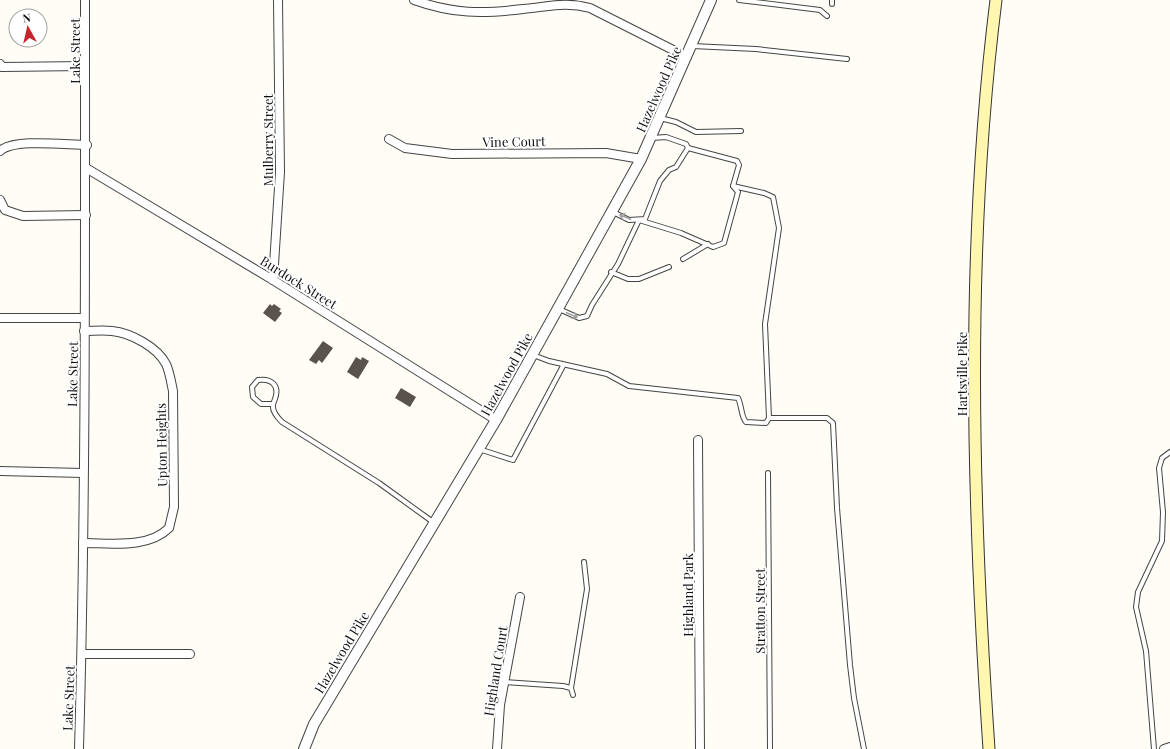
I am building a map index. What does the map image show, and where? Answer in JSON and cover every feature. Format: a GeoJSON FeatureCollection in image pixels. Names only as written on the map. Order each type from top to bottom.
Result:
{"type":"FeatureCollection","features":[{"type":"Feature","properties":{"kind":"main road","name":"Hartsville Pike"},"geometry":{"type":"LineString","coordinates":[[989,749],[974,440],[975,283],[987,74],[996,0]]}},
{"type":"Feature","properties":{"kind":"street","name":"Lake Street"},"geometry":{"type":"LineString","coordinates":[[79,749],[82,654],[86,215],[85,0]]}},
{"type":"Feature","properties":{"kind":"street","name":"Mulberry Street"},"geometry":{"type":"LineString","coordinates":[[273,280],[280,172],[278,0]]}},
{"type":"Feature","properties":{"kind":"street"},"geometry":{"type":"LineString","coordinates":[[414,0],[438,9],[463,13],[524,9],[554,2],[574,4],[590,8],[687,57]]}},
{"type":"Feature","properties":{"kind":"street","name":"Hazelwood Pike"},"geometry":{"type":"LineString","coordinates":[[304,749],[314,724],[496,420],[641,159],[711,0]]}},
{"type":"Feature","properties":{"kind":"street"},"geometry":{"type":"LineString","coordinates":[[0,64],[2,67],[85,66]]}},
{"type":"Feature","properties":{"kind":"street","name":"Vine Court"},"geometry":{"type":"LineString","coordinates":[[389,139],[405,148],[452,154],[606,153],[641,159]]}},
{"type":"Feature","properties":{"kind":"street"},"geometry":{"type":"LineString","coordinates":[[0,150],[5,146],[20,144],[86,145]]}},
{"type":"Feature","properties":{"kind":"street","name":"Burdock Street"},"geometry":{"type":"LineString","coordinates":[[86,168],[273,280],[496,420]]}},
{"type":"Feature","properties":{"kind":"street"},"geometry":{"type":"LineString","coordinates":[[0,200],[5,210],[23,216],[86,215]]}},
{"type":"Feature","properties":{"kind":"street"},"geometry":{"type":"LineString","coordinates":[[0,318],[84,318]]}},
{"type":"Feature","properties":{"kind":"street","name":"Upton Heights"},"geometry":{"type":"LineString","coordinates":[[83,543],[139,542],[153,539],[169,528],[174,507],[172,391],[171,376],[166,363],[148,346],[123,333],[112,331],[84,331]]}},
{"type":"Feature","properties":{"kind":"street","name":"Highland Park"},"geometry":{"type":"LineString","coordinates":[[698,440],[700,749]]}},
{"type":"Feature","properties":{"kind":"street"},"geometry":{"type":"LineString","coordinates":[[0,471],[83,473]]}},
{"type":"Feature","properties":{"kind":"street","name":"Highland Court"},"geometry":{"type":"LineString","coordinates":[[497,749],[500,705],[520,597]]}},
{"type":"Feature","properties":{"kind":"street"},"geometry":{"type":"LineString","coordinates":[[82,654],[190,654]]}},
{"type":"Feature","properties":{"kind":"street"},"geometry":{"type":"LineString","coordinates":[[1164,749],[1170,747]]}},
{"type":"Feature","properties":{"kind":"lane"},"geometry":{"type":"LineString","coordinates":[[739,0],[820,10],[827,16]]}},
{"type":"Feature","properties":{"kind":"lane"},"geometry":{"type":"LineString","coordinates":[[692,46],[756,49],[847,59]]}},
{"type":"Feature","properties":{"kind":"lane"},"geometry":{"type":"LineString","coordinates":[[660,118],[676,122],[696,132],[741,131]]}},
{"type":"Feature","properties":{"kind":"lane"},"geometry":{"type":"LineString","coordinates":[[651,138],[666,137],[686,144],[688,148],[737,161],[739,165],[733,186]]}},
{"type":"Feature","properties":{"kind":"lane"},"geometry":{"type":"LineString","coordinates":[[611,211],[629,220],[645,219],[660,181],[669,170],[676,167],[688,148]]}},
{"type":"Feature","properties":{"kind":"lane"},"geometry":{"type":"LineString","coordinates":[[639,220],[713,247],[724,242],[738,192],[733,186]]}},
{"type":"Feature","properties":{"kind":"lane"},"geometry":{"type":"LineString","coordinates":[[532,355],[562,364],[607,374],[629,386],[738,398],[742,405],[743,419],[746,422],[766,423],[769,418],[765,324],[779,228],[777,212],[773,197],[764,193],[733,186]]}},
{"type":"Feature","properties":{"kind":"lane"},"geometry":{"type":"LineString","coordinates":[[557,308],[578,318],[587,316],[611,272],[618,264],[639,220]]}},
{"type":"Feature","properties":{"kind":"lane"},"geometry":{"type":"LineString","coordinates":[[683,259],[708,244]]}},
{"type":"Feature","properties":{"kind":"lane"},"geometry":{"type":"LineString","coordinates":[[611,272],[628,279],[639,279],[669,267]]}},
{"type":"Feature","properties":{"kind":"lane"},"geometry":{"type":"LineString","coordinates":[[478,449],[513,460],[562,364]]}},
{"type":"Feature","properties":{"kind":"lane"},"geometry":{"type":"LineString","coordinates":[[273,404],[261,404],[253,397],[252,387],[258,380],[268,380],[273,382],[276,387],[277,392],[273,404],[277,416],[282,422],[379,483],[434,523]]}},
{"type":"Feature","properties":{"kind":"lane"},"geometry":{"type":"LineString","coordinates":[[769,418],[827,418],[833,423],[837,508],[850,665],[854,698],[864,749]]}},
{"type":"Feature","properties":{"kind":"lane"},"geometry":{"type":"LineString","coordinates":[[1154,749],[1146,651],[1136,607],[1138,592],[1162,541],[1163,512],[1158,468],[1162,458],[1170,452]]}},
{"type":"Feature","properties":{"kind":"lane","name":"Stratton Street"},"geometry":{"type":"LineString","coordinates":[[768,473],[770,749]]}},
{"type":"Feature","properties":{"kind":"lane"},"geometry":{"type":"LineString","coordinates":[[573,695],[570,688],[587,589],[584,562]]}},
{"type":"Feature","properties":{"kind":"lane"},"geometry":{"type":"LineString","coordinates":[[504,682],[570,688]]}},
{"type":"Feature","properties":{"kind":"building"},"geometry":{"type":"Polygon","coordinates":[[[270,304],[272,306],[274,304],[281,309],[279,311],[282,313],[275,322],[263,313],[270,304]]]}},
{"type":"Feature","properties":{"kind":"building"},"geometry":{"type":"Polygon","coordinates":[[[323,341],[333,348],[322,363],[319,360],[316,364],[309,360],[323,341]]]}},
{"type":"Feature","properties":{"kind":"building"},"geometry":{"type":"Polygon","coordinates":[[[356,357],[361,360],[362,357],[369,361],[358,379],[347,372],[356,357]]]}},
{"type":"Feature","properties":{"kind":"building"},"geometry":{"type":"Polygon","coordinates":[[[401,388],[416,397],[410,407],[395,398],[401,388]]]}}]}
